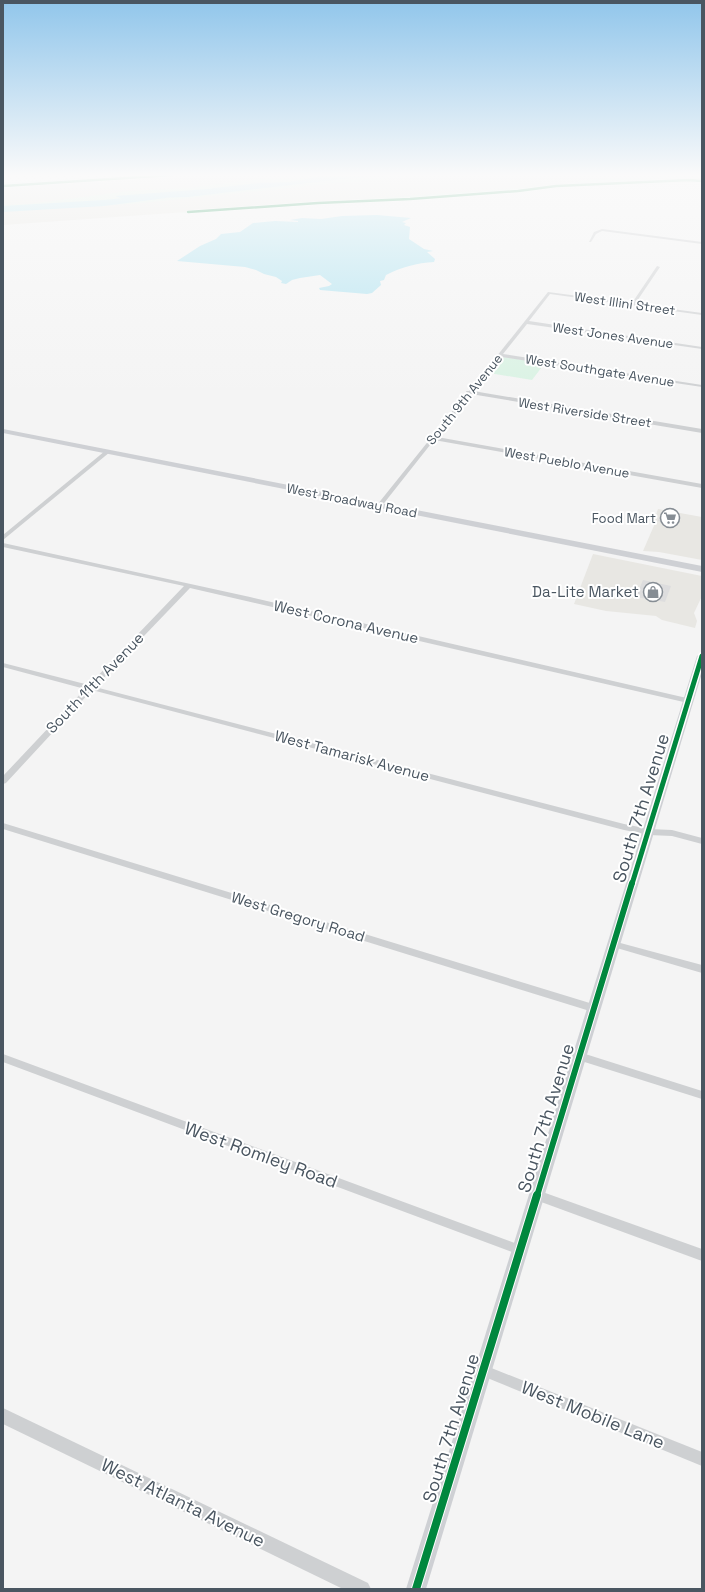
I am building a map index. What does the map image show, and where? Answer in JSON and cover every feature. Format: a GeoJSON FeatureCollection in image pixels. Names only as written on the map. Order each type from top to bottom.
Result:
{"type":"FeatureCollection","features":[{"type":"Feature","properties":{"kind":"main road","name":"West Broadway Road"},"geometry":{"type":"LineString","coordinates":[[3,431],[702,569]]}},
{"type":"Feature","properties":{"kind":"main road","name":"South 7th Avenue"},"geometry":{"type":"LineString","coordinates":[[416,1589],[702,656]]}},
{"type":"Feature","properties":{"kind":"street"},"geometry":{"type":"LineString","coordinates":[[633,304],[658,267]]}},
{"type":"Feature","properties":{"kind":"street","name":"West Illini Street"},"geometry":{"type":"LineString","coordinates":[[549,293],[702,314]]}},
{"type":"Feature","properties":{"kind":"street","name":"South 9th Avenue"},"geometry":{"type":"LineString","coordinates":[[379,506],[468,392],[549,293]]}},
{"type":"Feature","properties":{"kind":"street","name":"West Jones Avenue"},"geometry":{"type":"LineString","coordinates":[[525,322],[702,348]]}},
{"type":"Feature","properties":{"kind":"street","name":"West Southgate Avenue"},"geometry":{"type":"LineString","coordinates":[[499,355],[702,386]]}},
{"type":"Feature","properties":{"kind":"street","name":"West Riverside Street"},"geometry":{"type":"LineString","coordinates":[[468,392],[702,431]]}},
{"type":"Feature","properties":{"kind":"street","name":"West Pueblo Avenue"},"geometry":{"type":"LineString","coordinates":[[432,438],[702,486]]}},
{"type":"Feature","properties":{"kind":"street"},"geometry":{"type":"LineString","coordinates":[[3,538],[107,452]]}},
{"type":"Feature","properties":{"kind":"street","name":"West Corona Avenue"},"geometry":{"type":"LineString","coordinates":[[3,545],[250,599],[688,701]]}},
{"type":"Feature","properties":{"kind":"street","name":"South 11th Avenue"},"geometry":{"type":"LineString","coordinates":[[3,781],[188,586]]}},
{"type":"Feature","properties":{"kind":"street","name":"West Tamarisk Avenue"},"geometry":{"type":"LineString","coordinates":[[3,664],[576,814],[649,832],[672,833],[702,841]]}},
{"type":"Feature","properties":{"kind":"street","name":"West Gregory Road"},"geometry":{"type":"LineString","coordinates":[[3,826],[594,1008]]}},
{"type":"Feature","properties":{"kind":"street"},"geometry":{"type":"LineString","coordinates":[[613,944],[702,969]]}},
{"type":"Feature","properties":{"kind":"street"},"geometry":{"type":"LineString","coordinates":[[579,1056],[702,1095]]}},
{"type":"Feature","properties":{"kind":"street","name":"West Romley Road"},"geometry":{"type":"LineString","coordinates":[[3,1058],[520,1250]]}},
{"type":"Feature","properties":{"kind":"street"},"geometry":{"type":"LineString","coordinates":[[537,1195],[702,1255]]}},
{"type":"Feature","properties":{"kind":"street","name":"West Mobile Lane"},"geometry":{"type":"LineString","coordinates":[[484,1371],[702,1459]]}},
{"type":"Feature","properties":{"kind":"street","name":"West Atlanta Avenue"},"geometry":{"type":"LineString","coordinates":[[3,1416],[362,1589]]}},
{"type":"Feature","properties":{"kind":"shaded area"},"geometry":{"type":"Polygon","coordinates":[[[658,509],[702,517],[702,560],[659,552],[643,551],[656,521],[654,520],[658,509]]]}},
{"type":"Feature","properties":{"kind":"shaded area"},"geometry":{"type":"Polygon","coordinates":[[[593,554],[702,576],[702,596],[694,613],[697,621],[695,628],[662,620],[656,616],[606,611],[574,604],[593,554]]]}},
{"type":"Feature","properties":{"kind":"green space"},"geometry":{"type":"Polygon","coordinates":[[[502,357],[545,363],[532,380],[489,373],[502,357]]]}},
{"type":"Feature","properties":{"kind":"water"},"geometry":{"type":"Polygon","coordinates":[[[195,249],[425,249],[433,251],[427,252],[435,259],[434,262],[409,266],[386,275],[384,280],[380,281],[381,285],[372,293],[367,294],[320,290],[319,288],[332,284],[320,275],[292,280],[286,284],[281,283],[282,281],[276,277],[245,267],[177,261],[195,249]]]}},
{"type":"Feature","properties":{"kind":"building","name":"Food Mart"},"geometry":{"type":"Polygon","coordinates":[[[661,512],[681,516],[679,523],[673,524],[658,521],[661,512]]]}},
{"type":"Feature","properties":{"kind":"building","name":"Da-Lite Market"},"geometry":{"type":"Polygon","coordinates":[[[643,580],[671,586],[665,602],[636,597],[643,580]]]}},
{"type":"Feature","properties":{"kind":"cycle path"},"geometry":{"type":"LineString","coordinates":[[416,1589],[702,656]]}},
{"type":"Feature","properties":{"kind":"place","name":"Food Mart"},"geometry":{"type":"Point","coordinates":[670,518]}},
{"type":"Feature","properties":{"kind":"place","name":"Da-Lite Market"},"geometry":{"type":"Point","coordinates":[653,592]}}]}
